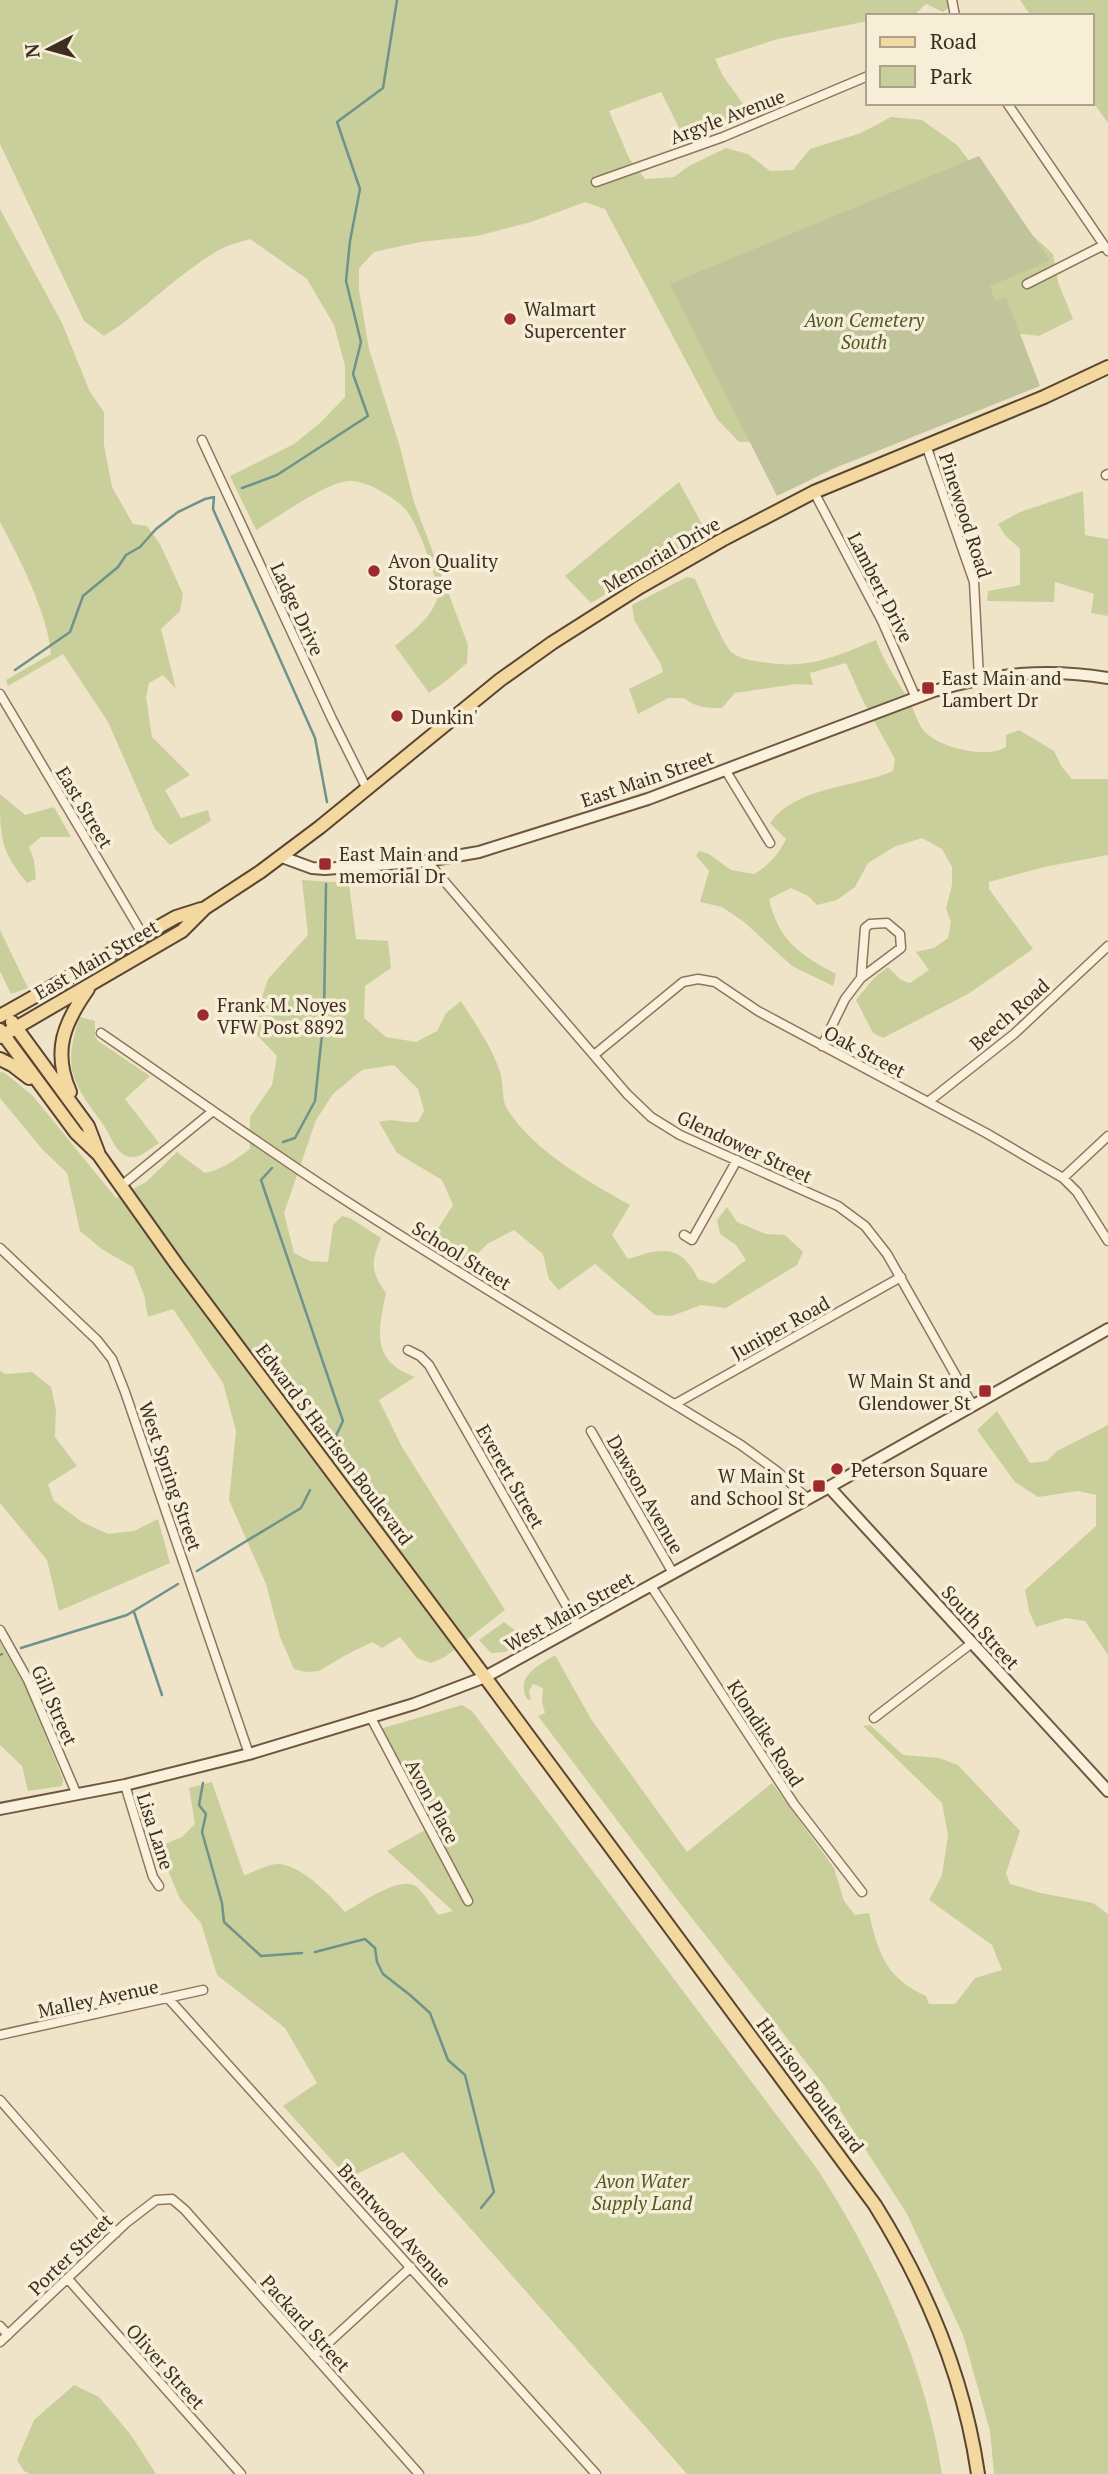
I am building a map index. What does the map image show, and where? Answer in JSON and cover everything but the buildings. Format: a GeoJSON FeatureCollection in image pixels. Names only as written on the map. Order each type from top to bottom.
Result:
{"type":"FeatureCollection","features":[{"type":"Feature","properties":{"kind":"main road","name":"Memorial Drive"},"geometry":{"type":"LineString","coordinates":[[282,856],[457,713],[552,643],[673,568],[814,492],[1044,397],[1108,366]]}},
{"type":"Feature","properties":{"kind":"main road","name":"East Main Street"},"geometry":{"type":"LineString","coordinates":[[1,1034],[92,985],[182,931],[205,908],[282,856],[312,868],[427,861],[479,852],[636,803],[916,698],[979,678],[1046,671],[1108,678]]}},
{"type":"Feature","properties":{"kind":"main road","name":"East Main Street"},"geometry":{"type":"LineString","coordinates":[[3,1014],[176,917],[205,908]]}},
{"type":"Feature","properties":{"kind":"main road"},"geometry":{"type":"LineString","coordinates":[[88,1126],[66,1083],[61,1056],[67,1021],[92,985]]}},
{"type":"Feature","properties":{"kind":"main road","name":"Edward S Harrison Boulevard"},"geometry":{"type":"LineString","coordinates":[[3,1014],[88,1126],[99,1155]]}},
{"type":"Feature","properties":{"kind":"main road","name":"Edward S Harrison Boulevard"},"geometry":{"type":"LineString","coordinates":[[1,1034],[76,1133],[99,1155],[177,1265],[543,1755]]}},
{"type":"Feature","properties":{"kind":"main road"},"geometry":{"type":"LineString","coordinates":[[0,1059],[23,1072],[49,1098]]}},
{"type":"Feature","properties":{"kind":"main road","name":"West Main Street"},"geometry":{"type":"LineString","coordinates":[[0,1809],[76,1795],[249,1754],[414,1704],[485,1677],[808,1499],[1108,1329]]}},
{"type":"Feature","properties":{"kind":"main road","name":"South Street"},"geometry":{"type":"LineString","coordinates":[[829,1487],[1108,1791]]}},
{"type":"Feature","properties":{"kind":"main road","name":"Harrison Boulevard"},"geometry":{"type":"LineString","coordinates":[[543,1755],[855,2176],[893,2235],[924,2293],[951,2361],[978,2474]]}},
{"type":"Feature","properties":{"kind":"street","name":"Argyle Avenue"},"geometry":{"type":"LineString","coordinates":[[596,182],[723,137],[866,77]]}},
{"type":"Feature","properties":{"kind":"street"},"geometry":{"type":"LineString","coordinates":[[1008,105],[1106,248],[1027,284]]}},
{"type":"Feature","properties":{"kind":"street","name":"Ladge Drive"},"geometry":{"type":"LineString","coordinates":[[202,440],[367,789]]}},
{"type":"Feature","properties":{"kind":"street","name":"Pinewood Road"},"geometry":{"type":"LineString","coordinates":[[926,445],[974,582],[979,678]]}},
{"type":"Feature","properties":{"kind":"street","name":"Lambert Drive"},"geometry":{"type":"LineString","coordinates":[[814,492],[882,621],[916,698]]}},
{"type":"Feature","properties":{"kind":"street","name":"East Street"},"geometry":{"type":"LineString","coordinates":[[0,694],[144,935]]}},
{"type":"Feature","properties":{"kind":"street"},"geometry":{"type":"LineString","coordinates":[[726,771],[770,843]]}},
{"type":"Feature","properties":{"kind":"street","name":"Glendower Street"},"geometry":{"type":"LineString","coordinates":[[427,861],[627,1094],[651,1117],[680,1135],[838,1206],[853,1215],[877,1238],[973,1406]]}},
{"type":"Feature","properties":{"kind":"street"},"geometry":{"type":"LineString","coordinates":[[822,1046],[845,999],[860,978],[901,948],[900,934],[887,923],[870,923],[865,928],[860,978]]}},
{"type":"Feature","properties":{"kind":"street","name":"Beech Road"},"geometry":{"type":"LineString","coordinates":[[928,1102],[1014,1034],[1108,946]]}},
{"type":"Feature","properties":{"kind":"street","name":"Oak Street"},"geometry":{"type":"LineString","coordinates":[[594,1055],[673,988],[683,982],[698,979],[715,982],[758,1011],[986,1133],[1063,1178],[1077,1192],[1108,1241]]}},
{"type":"Feature","properties":{"kind":"street","name":"School Street"},"geometry":{"type":"LineString","coordinates":[[101,1033],[269,1150],[452,1269],[758,1456],[808,1499]]}},
{"type":"Feature","properties":{"kind":"street"},"geometry":{"type":"LineString","coordinates":[[121,1186],[213,1111]]}},
{"type":"Feature","properties":{"kind":"street"},"geometry":{"type":"LineString","coordinates":[[1063,1178],[1108,1136]]}},
{"type":"Feature","properties":{"kind":"street"},"geometry":{"type":"LineString","coordinates":[[684,1235],[692,1240],[737,1160]]}},
{"type":"Feature","properties":{"kind":"street","name":"West Spring Street"},"geometry":{"type":"LineString","coordinates":[[0,1248],[82,1324],[112,1359],[249,1754]]}},
{"type":"Feature","properties":{"kind":"street","name":"Juniper Road"},"geometry":{"type":"LineString","coordinates":[[675,1404],[901,1277]]}},
{"type":"Feature","properties":{"kind":"street","name":"Everett Street"},"geometry":{"type":"LineString","coordinates":[[408,1350],[421,1356],[429,1365],[578,1626]]}},
{"type":"Feature","properties":{"kind":"street","name":"Dawson Avenue"},"geometry":{"type":"LineString","coordinates":[[591,1431],[673,1573]]}},
{"type":"Feature","properties":{"kind":"street","name":"Klondike Road"},"geometry":{"type":"LineString","coordinates":[[650,1586],[794,1804],[862,1892]]}},
{"type":"Feature","properties":{"kind":"street","name":"Gill Street"},"geometry":{"type":"LineString","coordinates":[[0,1630],[28,1680],[76,1795]]}},
{"type":"Feature","properties":{"kind":"street"},"geometry":{"type":"LineString","coordinates":[[874,1718],[972,1643]]}},
{"type":"Feature","properties":{"kind":"street","name":"Avon Place"},"geometry":{"type":"LineString","coordinates":[[370,1716],[468,1901]]}},
{"type":"Feature","properties":{"kind":"street","name":"Lisa Lane"},"geometry":{"type":"LineString","coordinates":[[125,1784],[153,1877],[159,1886]]}},
{"type":"Feature","properties":{"kind":"street","name":"Malley Avenue"},"geometry":{"type":"LineString","coordinates":[[0,2035],[203,1990]]}},
{"type":"Feature","properties":{"kind":"street","name":"Brentwood Avenue"},"geometry":{"type":"LineString","coordinates":[[168,1998],[596,2474]]}},
{"type":"Feature","properties":{"kind":"street"},"geometry":{"type":"LineString","coordinates":[[0,2100],[116,2233]]}},
{"type":"Feature","properties":{"kind":"street","name":"Porter Street"},"geometry":{"type":"LineString","coordinates":[[0,2342],[149,2204],[166,2198]]}},
{"type":"Feature","properties":{"kind":"street","name":"Packard Street"},"geometry":{"type":"LineString","coordinates":[[166,2198],[177,2202],[185,2210],[419,2474]]}},
{"type":"Feature","properties":{"kind":"street"},"geometry":{"type":"LineString","coordinates":[[314,2356],[411,2267]]}},
{"type":"Feature","properties":{"kind":"street","name":"Oliver Street"},"geometry":{"type":"LineString","coordinates":[[68,2279],[241,2474]]}},
{"type":"Feature","properties":{"kind":"street"},"geometry":{"type":"LineString","coordinates":[[0,2326],[8,2335]]}},
{"type":"Feature","properties":{"kind":"green space"},"geometry":{"type":"Polygon","coordinates":[[[0,0],[959,0],[943,12],[926,4],[915,14],[866,14],[866,21],[778,39],[715,59],[723,76],[751,115],[685,140],[661,92],[609,111],[629,158],[645,179],[674,177],[689,166],[726,148],[748,154],[770,171],[793,170],[810,149],[861,133],[891,117],[922,120],[957,145],[1010,215],[1053,254],[1058,282],[1073,319],[1039,336],[1013,333],[770,441],[739,442],[717,419],[605,209],[585,202],[531,222],[477,236],[420,242],[374,252],[359,268],[359,290],[369,349],[414,502],[468,645],[467,663],[429,693],[395,646],[425,619],[434,606],[438,592],[427,553],[406,510],[380,491],[364,483],[350,481],[328,487],[256,530],[230,476],[294,444],[320,423],[345,397],[345,366],[334,325],[307,279],[250,239],[223,248],[204,260],[104,336],[84,321],[0,144],[0,0]]]}},
{"type":"Feature","properties":{"kind":"green space"},"geometry":{"type":"Polygon","coordinates":[[[1020,0],[1108,0],[1108,123],[1094,104],[1094,14],[1030,14],[1020,0]]]}},
{"type":"Feature","properties":{"kind":"green space","name":"Avon Cemetery South"},"geometry":{"type":"Polygon","coordinates":[[[979,156],[1050,261],[990,286],[995,301],[1006,297],[1040,386],[835,468],[777,496],[670,284],[979,156]]]}},
{"type":"Feature","properties":{"kind":"green space"},"geometry":{"type":"Polygon","coordinates":[[[0,209],[62,323],[90,392],[104,412],[104,445],[112,487],[133,524],[147,526],[160,544],[183,594],[180,611],[161,629],[176,689],[163,675],[149,683],[146,697],[152,737],[190,775],[165,790],[181,818],[208,810],[211,821],[170,845],[155,829],[108,722],[63,654],[8,686],[6,680],[51,654],[39,604],[0,522],[0,209]]]}},
{"type":"Feature","properties":{"kind":"green space"},"geometry":{"type":"Polygon","coordinates":[[[679,482],[702,524],[697,539],[591,603],[565,576],[679,482]]]}},
{"type":"Feature","properties":{"kind":"green space"},"geometry":{"type":"Polygon","coordinates":[[[1083,491],[1085,535],[1108,539],[1108,616],[1091,613],[1094,594],[1055,582],[1054,602],[987,601],[988,591],[1020,585],[1020,549],[998,524],[1020,512],[1083,491]]]}},
{"type":"Feature","properties":{"kind":"green space"},"geometry":{"type":"Polygon","coordinates":[[[687,577],[695,579],[723,638],[731,652],[737,656],[778,664],[807,663],[834,657],[876,640],[920,725],[931,737],[952,747],[987,752],[1006,747],[1006,735],[1019,730],[1054,751],[1072,779],[1108,779],[1108,855],[1044,867],[989,882],[989,889],[1033,949],[968,994],[883,1038],[873,1033],[856,1000],[874,978],[888,967],[901,980],[910,983],[929,970],[916,952],[934,948],[948,938],[951,922],[946,909],[952,885],[952,867],[942,849],[922,838],[894,847],[868,863],[855,887],[837,900],[817,905],[808,896],[791,888],[769,899],[778,926],[792,945],[836,974],[833,986],[792,966],[744,922],[722,907],[700,902],[709,871],[696,856],[699,851],[709,854],[731,870],[754,874],[773,859],[786,839],[770,823],[781,811],[810,795],[893,771],[895,759],[862,699],[846,663],[810,673],[813,685],[796,684],[735,693],[722,708],[697,706],[684,698],[668,698],[638,714],[629,689],[663,672],[661,664],[634,620],[632,605],[687,577]]]}},
{"type":"Feature","properties":{"kind":"green space"},"geometry":{"type":"Polygon","coordinates":[[[0,794],[25,815],[54,807],[71,837],[41,837],[29,847],[34,860],[36,879],[27,883],[11,861],[3,842],[0,794]]]}},
{"type":"Feature","properties":{"kind":"green space"},"geometry":{"type":"Polygon","coordinates":[[[302,880],[349,883],[356,939],[388,941],[391,968],[365,986],[364,1018],[386,1037],[416,1042],[437,1031],[446,1013],[461,1001],[497,1063],[505,1105],[518,1124],[562,1164],[630,1205],[612,1235],[628,1259],[650,1252],[669,1251],[685,1259],[698,1279],[714,1284],[746,1260],[736,1245],[720,1234],[717,1220],[727,1207],[737,1222],[766,1234],[785,1235],[803,1252],[797,1265],[726,1308],[701,1305],[672,1316],[655,1315],[595,1264],[559,1290],[549,1279],[543,1254],[514,1230],[487,1244],[466,1266],[432,1238],[453,1205],[442,1180],[397,1153],[379,1122],[418,1122],[424,1111],[418,1089],[394,1065],[362,1070],[333,1094],[316,1120],[284,1213],[294,1253],[310,1261],[328,1262],[333,1225],[342,1216],[350,1218],[381,1238],[374,1266],[377,1278],[386,1293],[381,1320],[381,1344],[391,1363],[415,1377],[379,1400],[402,1447],[505,1610],[445,1657],[431,1663],[417,1658],[400,1637],[382,1648],[372,1642],[319,1671],[305,1672],[294,1669],[280,1637],[266,1584],[229,1500],[236,1431],[223,1383],[173,1309],[148,1317],[144,1295],[133,1267],[103,1250],[80,1231],[67,1173],[42,1149],[0,1098],[0,1072],[5,1073],[33,1096],[116,1198],[146,1182],[177,1152],[205,1173],[223,1167],[250,1149],[250,1117],[272,1085],[277,1056],[257,1035],[258,1009],[268,979],[308,935],[302,880]]]}},
{"type":"Feature","properties":{"kind":"green space"},"geometry":{"type":"Polygon","coordinates":[[[0,930],[28,988],[11,994],[0,971],[0,930]]]}},
{"type":"Feature","properties":{"kind":"green space"},"geometry":{"type":"Polygon","coordinates":[[[80,1017],[95,1021],[95,1036],[98,1041],[150,1076],[125,1099],[159,1143],[139,1156],[131,1157],[121,1153],[77,1086],[71,1057],[80,1017]]]}},
{"type":"Feature","properties":{"kind":"green space"},"geometry":{"type":"Polygon","coordinates":[[[0,1371],[6,1374],[32,1372],[51,1387],[56,1410],[55,1437],[77,1466],[48,1484],[54,1501],[82,1522],[108,1534],[134,1531],[158,1519],[170,1563],[59,1611],[47,1560],[0,1503],[0,1371]]]}},
{"type":"Feature","properties":{"kind":"green space"},"geometry":{"type":"Polygon","coordinates":[[[997,1411],[1030,1463],[1047,1461],[1057,1451],[1108,1425],[1108,1655],[1085,1621],[1066,1618],[1036,1627],[1029,1611],[1025,1590],[1096,1526],[1096,1495],[1078,1491],[1038,1497],[1015,1482],[977,1430],[997,1411]]]}},
{"type":"Feature","properties":{"kind":"green space"},"geometry":{"type":"Polygon","coordinates":[[[504,1622],[528,1640],[505,1652],[491,1653],[479,1640],[504,1622]]]}},
{"type":"Feature","properties":{"kind":"green space"},"geometry":{"type":"Polygon","coordinates":[[[0,1642],[25,1686],[63,1779],[62,1786],[28,1791],[22,1766],[0,1745],[0,1642]]]}},
{"type":"Feature","properties":{"kind":"green space"},"geometry":{"type":"Polygon","coordinates":[[[555,1655],[591,1719],[687,1852],[772,1783],[834,1868],[844,1901],[855,1915],[869,1913],[880,1952],[886,1963],[901,1981],[926,1996],[929,2004],[955,2004],[975,1978],[1002,1970],[992,1945],[929,1900],[942,1875],[948,1835],[942,1803],[863,1726],[870,1725],[903,1755],[939,1758],[958,1765],[1020,1831],[1006,1873],[1010,1884],[1093,1903],[1108,1914],[1108,2474],[994,2474],[990,2431],[963,2335],[907,2214],[824,2085],[676,1898],[538,1716],[545,1713],[542,1702],[543,1688],[533,1684],[529,1691],[531,1701],[527,1699],[524,1691],[526,1678],[530,1672],[555,1655]]]}},
{"type":"Feature","properties":{"kind":"green space","name":"Avon Water Supply Land"},"geometry":{"type":"Polygon","coordinates":[[[462,1705],[472,1711],[818,2170],[840,2205],[879,2278],[911,2354],[924,2393],[942,2474],[687,2474],[403,2152],[348,2178],[283,2106],[317,2083],[285,2028],[217,1975],[201,1923],[180,1899],[158,1847],[182,1837],[195,1824],[189,1788],[212,1782],[244,1875],[276,1864],[285,1865],[314,1882],[345,1912],[370,1897],[401,1884],[417,1887],[438,1915],[453,1911],[387,1851],[425,1830],[373,1731],[462,1705]]]}},
{"type":"Feature","properties":{"kind":"green space"},"geometry":{"type":"Polygon","coordinates":[[[74,2385],[99,2397],[131,2435],[156,2474],[30,2474],[24,2471],[17,2460],[34,2420],[74,2385]]]}},
{"type":"Feature","properties":{"kind":"waterway"},"geometry":{"type":"LineString","coordinates":[[242,488],[277,475],[368,416],[353,374],[361,342],[346,281],[360,189],[337,122],[383,88],[397,0]]}},
{"type":"Feature","properties":{"kind":"waterway"},"geometry":{"type":"LineString","coordinates":[[15,670],[70,632],[83,596],[118,567],[126,555],[140,547],[156,529],[178,512],[214,497],[213,509],[315,738],[327,802]]}},
{"type":"Feature","properties":{"kind":"waterway"},"geometry":{"type":"LineString","coordinates":[[283,1142],[295,1138],[315,1101],[324,1015],[326,884]]}},
{"type":"Feature","properties":{"kind":"waterway"},"geometry":{"type":"LineString","coordinates":[[272,1168],[261,1180],[343,1421],[333,1442]]}},
{"type":"Feature","properties":{"kind":"waterway"},"geometry":{"type":"LineString","coordinates":[[197,1571],[301,1508],[310,1490]]}},
{"type":"Feature","properties":{"kind":"waterway"},"geometry":{"type":"LineString","coordinates":[[21,1648],[127,1615],[178,1584]]}},
{"type":"Feature","properties":{"kind":"waterway"},"geometry":{"type":"LineString","coordinates":[[134,1612],[162,1695]]}},
{"type":"Feature","properties":{"kind":"waterway"},"geometry":{"type":"LineString","coordinates":[[203,1783],[199,1805],[206,1814],[202,1832],[222,1903],[224,1922],[261,1956],[302,1953]]}},
{"type":"Feature","properties":{"kind":"waterway"},"geometry":{"type":"LineString","coordinates":[[315,1952],[365,1939],[375,1948],[377,1962],[383,1974],[430,2013],[448,2060],[465,2075],[494,2192],[481,2208]]}},
{"type":"Feature","properties":{"kind":"place","name":"Walmart Supercenter"},"geometry":{"type":"Point","coordinates":[510,319]}},
{"type":"Feature","properties":{"kind":"place","name":"Avon Quality Storage"},"geometry":{"type":"Point","coordinates":[374,571]}},
{"type":"Feature","properties":{"kind":"place","name":"East Main and Lambert Dr"},"geometry":{"type":"Point","coordinates":[928,688]}},
{"type":"Feature","properties":{"kind":"place","name":"Dunkin'"},"geometry":{"type":"Point","coordinates":[397,716]}},
{"type":"Feature","properties":{"kind":"place","name":"East Main and memorial Dr"},"geometry":{"type":"Point","coordinates":[325,864]}},
{"type":"Feature","properties":{"kind":"place","name":"Frank M. Noyes VFW Post 8892"},"geometry":{"type":"Point","coordinates":[203,1015]}},
{"type":"Feature","properties":{"kind":"place","name":"W Main St and Glendower St"},"geometry":{"type":"Point","coordinates":[985,1391]}},
{"type":"Feature","properties":{"kind":"place","name":"Peterson Square"},"geometry":{"type":"Point","coordinates":[837,1469]}},
{"type":"Feature","properties":{"kind":"place","name":"W Main St and School St"},"geometry":{"type":"Point","coordinates":[819,1486]}}]}
